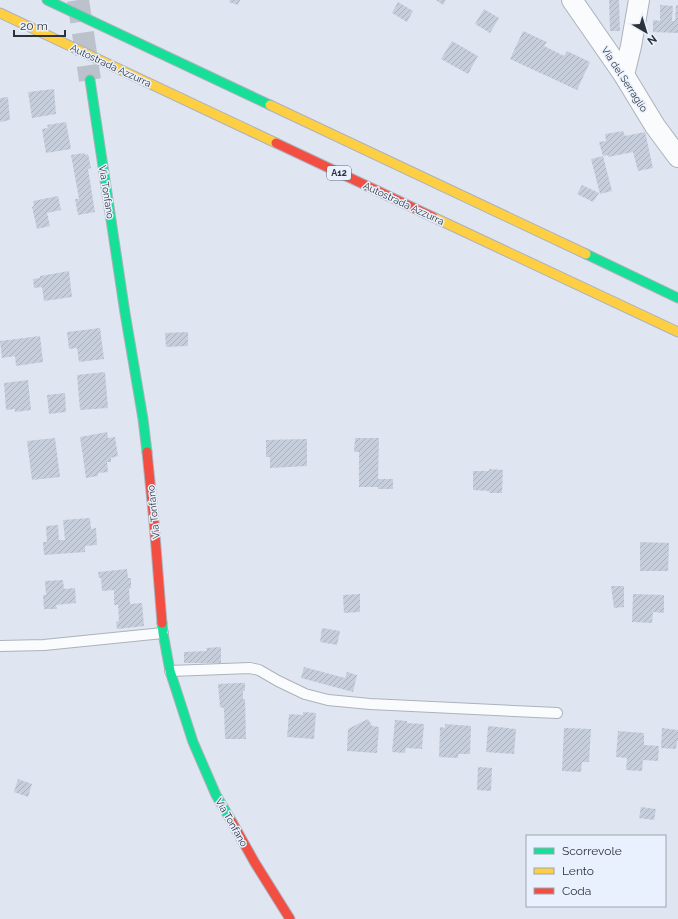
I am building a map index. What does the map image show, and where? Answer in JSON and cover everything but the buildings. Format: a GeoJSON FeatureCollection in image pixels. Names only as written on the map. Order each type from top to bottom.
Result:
{"type":"FeatureCollection","features":[{"type":"Feature","properties":{"kind":"main road"},"geometry":{"type":"LineString","coordinates":[[47,0],[678,298]]}},
{"type":"Feature","properties":{"kind":"main road","name":"Autostrada Azzurra"},"geometry":{"type":"LineString","coordinates":[[0,13],[678,332]]}},
{"type":"Feature","properties":{"kind":"main road","name":"Via Tonfano"},"geometry":{"type":"LineString","coordinates":[[90,80],[125,313],[143,419],[154,522],[163,633],[170,671],[193,742],[216,794],[255,863],[290,919]]}},
{"type":"Feature","properties":{"kind":"street","name":"Via del Serraglio"},"geometry":{"type":"LineString","coordinates":[[572,0],[624,75],[655,126],[678,157]]}},
{"type":"Feature","properties":{"kind":"street"},"geometry":{"type":"LineString","coordinates":[[624,75],[639,0]]}},
{"type":"Feature","properties":{"kind":"lane"},"geometry":{"type":"LineString","coordinates":[[0,646],[44,645],[163,633]]}},
{"type":"Feature","properties":{"kind":"lane"},"geometry":{"type":"LineString","coordinates":[[170,671],[250,668],[259,670],[305,694],[328,700],[370,704],[557,713]]}},
{"type":"Feature","properties":{"kind":"tunnel"},"geometry":{"type":"LineString","coordinates":[[78,0],[90,80]]}},
{"type":"Feature","properties":{"kind":"traffic: fast"},"geometry":{"type":"LineString","coordinates":[[47,0],[270,105]]}},
{"type":"Feature","properties":{"kind":"traffic: fast"},"geometry":{"type":"LineString","coordinates":[[90,80],[147,452]]}},
{"type":"Feature","properties":{"kind":"traffic: fast"},"geometry":{"type":"LineString","coordinates":[[586,254],[678,298]]}},
{"type":"Feature","properties":{"kind":"traffic: fast"},"geometry":{"type":"LineString","coordinates":[[162,623],[170,671],[193,742],[216,795],[232,822]]}},
{"type":"Feature","properties":{"kind":"traffic: slow"},"geometry":{"type":"LineString","coordinates":[[0,13],[276,143]]}},
{"type":"Feature","properties":{"kind":"traffic: slow"},"geometry":{"type":"LineString","coordinates":[[270,105],[586,254]]}},
{"type":"Feature","properties":{"kind":"traffic: slow"},"geometry":{"type":"LineString","coordinates":[[433,217],[678,332]]}},
{"type":"Feature","properties":{"kind":"traffic: jam"},"geometry":{"type":"LineString","coordinates":[[276,143],[433,217]]}},
{"type":"Feature","properties":{"kind":"traffic: jam"},"geometry":{"type":"LineString","coordinates":[[147,452],[162,623]]}},
{"type":"Feature","properties":{"kind":"traffic: jam"},"geometry":{"type":"LineString","coordinates":[[232,822],[255,863],[290,919]]}}]}
